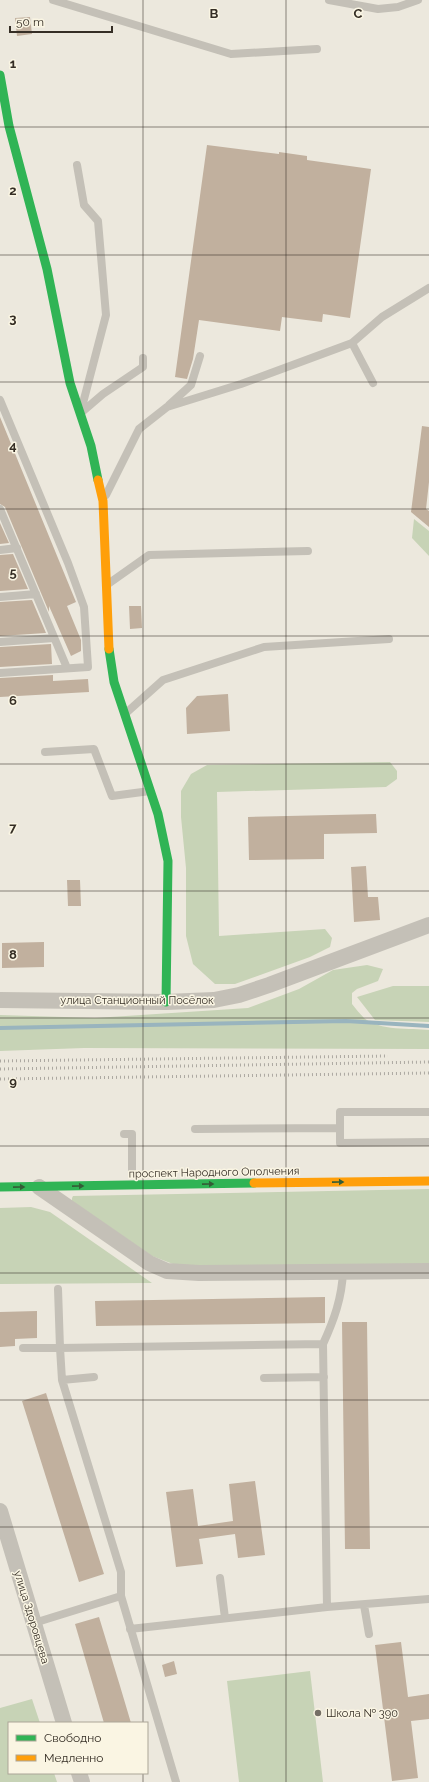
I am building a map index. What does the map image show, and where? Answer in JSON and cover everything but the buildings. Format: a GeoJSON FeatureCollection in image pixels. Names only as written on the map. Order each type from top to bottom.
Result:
{"type":"FeatureCollection","features":[{"type":"Feature","properties":{"kind":"street"},"geometry":{"type":"LineString","coordinates":[[0,75],[10,126],[47,269],[70,383],[91,446],[103,501],[109,656],[114,682],[158,814],[168,861],[166,1002]]}},
{"type":"Feature","properties":{"kind":"street","name":"улица Станционный Посёлок"},"geometry":{"type":"LineString","coordinates":[[0,1000],[166,1002],[214,1000],[239,996],[429,925]]}},
{"type":"Feature","properties":{"kind":"street","name":"проспект Народного Ополчения"},"geometry":{"type":"LineString","coordinates":[[0,1187],[429,1181]]}},
{"type":"Feature","properties":{"kind":"street"},"geometry":{"type":"LineString","coordinates":[[39,1186],[131,1252],[149,1263],[167,1271],[199,1273],[429,1271]]}},
{"type":"Feature","properties":{"kind":"street","name":"улица Здоровцева"},"geometry":{"type":"LineString","coordinates":[[1,1515],[64,1722]]}},
{"type":"Feature","properties":{"kind":"lane"},"geometry":{"type":"LineString","coordinates":[[53,0],[231,54],[317,49]]}},
{"type":"Feature","properties":{"kind":"lane"},"geometry":{"type":"LineString","coordinates":[[329,0],[378,9],[398,7],[418,0]]}},
{"type":"Feature","properties":{"kind":"lane"},"geometry":{"type":"LineString","coordinates":[[77,164],[84,205],[98,221],[106,315],[80,414]]}},
{"type":"Feature","properties":{"kind":"lane"},"geometry":{"type":"LineString","coordinates":[[167,407],[241,384],[352,343],[382,317],[429,288]]}},
{"type":"Feature","properties":{"kind":"lane"},"geometry":{"type":"LineString","coordinates":[[352,343],[373,383]]}},
{"type":"Feature","properties":{"kind":"lane"},"geometry":{"type":"LineString","coordinates":[[103,501],[139,429],[167,407],[191,385],[200,356]]}},
{"type":"Feature","properties":{"kind":"lane"},"geometry":{"type":"LineString","coordinates":[[80,414],[103,394],[143,367],[143,358]]}},
{"type":"Feature","properties":{"kind":"lane"},"geometry":{"type":"LineString","coordinates":[[0,400],[68,563],[84,607],[88,667],[0,673]]}},
{"type":"Feature","properties":{"kind":"lane"},"geometry":{"type":"LineString","coordinates":[[0,509],[67,668]]}},
{"type":"Feature","properties":{"kind":"lane"},"geometry":{"type":"LineString","coordinates":[[0,550],[17,548]]}},
{"type":"Feature","properties":{"kind":"lane"},"geometry":{"type":"LineString","coordinates":[[106,585],[149,555],[308,551]]}},
{"type":"Feature","properties":{"kind":"lane"},"geometry":{"type":"LineString","coordinates":[[0,597],[36,594]]}},
{"type":"Feature","properties":{"kind":"lane"},"geometry":{"type":"LineString","coordinates":[[0,642],[54,638]]}},
{"type":"Feature","properties":{"kind":"lane"},"geometry":{"type":"LineString","coordinates":[[125,715],[163,680],[264,647],[389,639]]}},
{"type":"Feature","properties":{"kind":"lane"},"geometry":{"type":"LineString","coordinates":[[44,752],[94,749],[112,796],[151,791]]}},
{"type":"Feature","properties":{"kind":"lane"},"geometry":{"type":"LineString","coordinates":[[429,1112],[340,1112],[340,1143],[429,1142]]}},
{"type":"Feature","properties":{"kind":"lane"},"geometry":{"type":"LineString","coordinates":[[195,1129],[340,1128]]}},
{"type":"Feature","properties":{"kind":"lane"},"geometry":{"type":"LineString","coordinates":[[124,1134],[132,1134],[132,1171]]}},
{"type":"Feature","properties":{"kind":"lane"},"geometry":{"type":"LineString","coordinates":[[327,1607],[323,1344],[334,1321],[339,1304],[343,1271]]}},
{"type":"Feature","properties":{"kind":"lane"},"geometry":{"type":"LineString","coordinates":[[58,1289],[62,1380],[121,1572],[121,1596],[176,1782]]}},
{"type":"Feature","properties":{"kind":"lane"},"geometry":{"type":"LineString","coordinates":[[22,1348],[323,1344]]}},
{"type":"Feature","properties":{"kind":"lane"},"geometry":{"type":"LineString","coordinates":[[62,1380],[94,1377]]}},
{"type":"Feature","properties":{"kind":"lane"},"geometry":{"type":"LineString","coordinates":[[264,1378],[324,1377]]}},
{"type":"Feature","properties":{"kind":"lane"},"geometry":{"type":"LineString","coordinates":[[220,1578],[225,1618]]}},
{"type":"Feature","properties":{"kind":"lane"},"geometry":{"type":"LineString","coordinates":[[34,1622],[121,1596]]}},
{"type":"Feature","properties":{"kind":"lane"},"geometry":{"type":"LineString","coordinates":[[130,1629],[327,1607],[429,1599]]}},
{"type":"Feature","properties":{"kind":"lane"},"geometry":{"type":"LineString","coordinates":[[364,1605],[368,1634]]}},
{"type":"Feature","properties":{"kind":"green space"},"geometry":{"type":"Polygon","coordinates":[[[414,519],[429,531],[429,556],[412,538],[414,519]]]}},
{"type":"Feature","properties":{"kind":"green space"},"geometry":{"type":"Polygon","coordinates":[[[390,762],[397,771],[397,779],[386,787],[217,792],[219,936],[325,929],[332,938],[330,947],[310,957],[235,984],[215,984],[193,964],[186,936],[186,868],[181,817],[181,791],[191,774],[207,765],[390,762]]]}},
{"type":"Feature","properties":{"kind":"green space"},"geometry":{"type":"Polygon","coordinates":[[[367,965],[383,969],[378,981],[357,989],[352,993],[352,1004],[364,1018],[378,1025],[395,1028],[429,1030],[429,1049],[84,1048],[0,1051],[0,1015],[95,1018],[248,1008],[299,989],[333,970],[367,965]]]}},
{"type":"Feature","properties":{"kind":"green space"},"geometry":{"type":"Polygon","coordinates":[[[393,986],[429,986],[429,1022],[375,1020],[357,997],[393,986]]]}},
{"type":"Feature","properties":{"kind":"green space"},"geometry":{"type":"Polygon","coordinates":[[[429,1189],[429,1264],[202,1267],[173,1264],[152,1256],[72,1201],[73,1196],[429,1189]]]}},
{"type":"Feature","properties":{"kind":"green space"},"geometry":{"type":"Polygon","coordinates":[[[31,1207],[50,1212],[152,1283],[0,1284],[0,1208],[31,1207]]]}},
{"type":"Feature","properties":{"kind":"green space"},"geometry":{"type":"Polygon","coordinates":[[[310,1671],[323,1782],[239,1782],[227,1681],[310,1671]]]}},
{"type":"Feature","properties":{"kind":"green space"},"geometry":{"type":"Polygon","coordinates":[[[32,1699],[40,1722],[8,1722],[8,1774],[54,1774],[57,1782],[0,1782],[0,1708],[32,1699]]]}},
{"type":"Feature","properties":{"kind":"waterway"},"geometry":{"type":"LineString","coordinates":[[0,1028],[346,1021],[429,1026]]}},
{"type":"Feature","properties":{"kind":"railway"},"geometry":{"type":"LineString","coordinates":[[0,1061],[388,1056]]}},
{"type":"Feature","properties":{"kind":"railway"},"geometry":{"type":"LineString","coordinates":[[0,1069],[429,1062]]}},
{"type":"Feature","properties":{"kind":"railway"},"geometry":{"type":"LineString","coordinates":[[0,1079],[429,1073]]}},
{"type":"Feature","properties":{"kind":"traffic: fast"},"geometry":{"type":"LineString","coordinates":[[0,75],[9,126],[47,269],[70,383],[91,446],[98,480]]}},
{"type":"Feature","properties":{"kind":"traffic: fast"},"geometry":{"type":"LineString","coordinates":[[109,649],[114,682],[158,814],[168,861],[166,1002]]}},
{"type":"Feature","properties":{"kind":"traffic: fast"},"geometry":{"type":"LineString","coordinates":[[0,1187],[254,1183]]}},
{"type":"Feature","properties":{"kind":"traffic: slow"},"geometry":{"type":"LineString","coordinates":[[98,480],[103,501],[109,649]]}},
{"type":"Feature","properties":{"kind":"traffic: slow"},"geometry":{"type":"LineString","coordinates":[[254,1183],[429,1181]]}},
{"type":"Feature","properties":{"kind":"place","name":"Школа № 390"},"geometry":{"type":"Point","coordinates":[318,1713]}}]}
